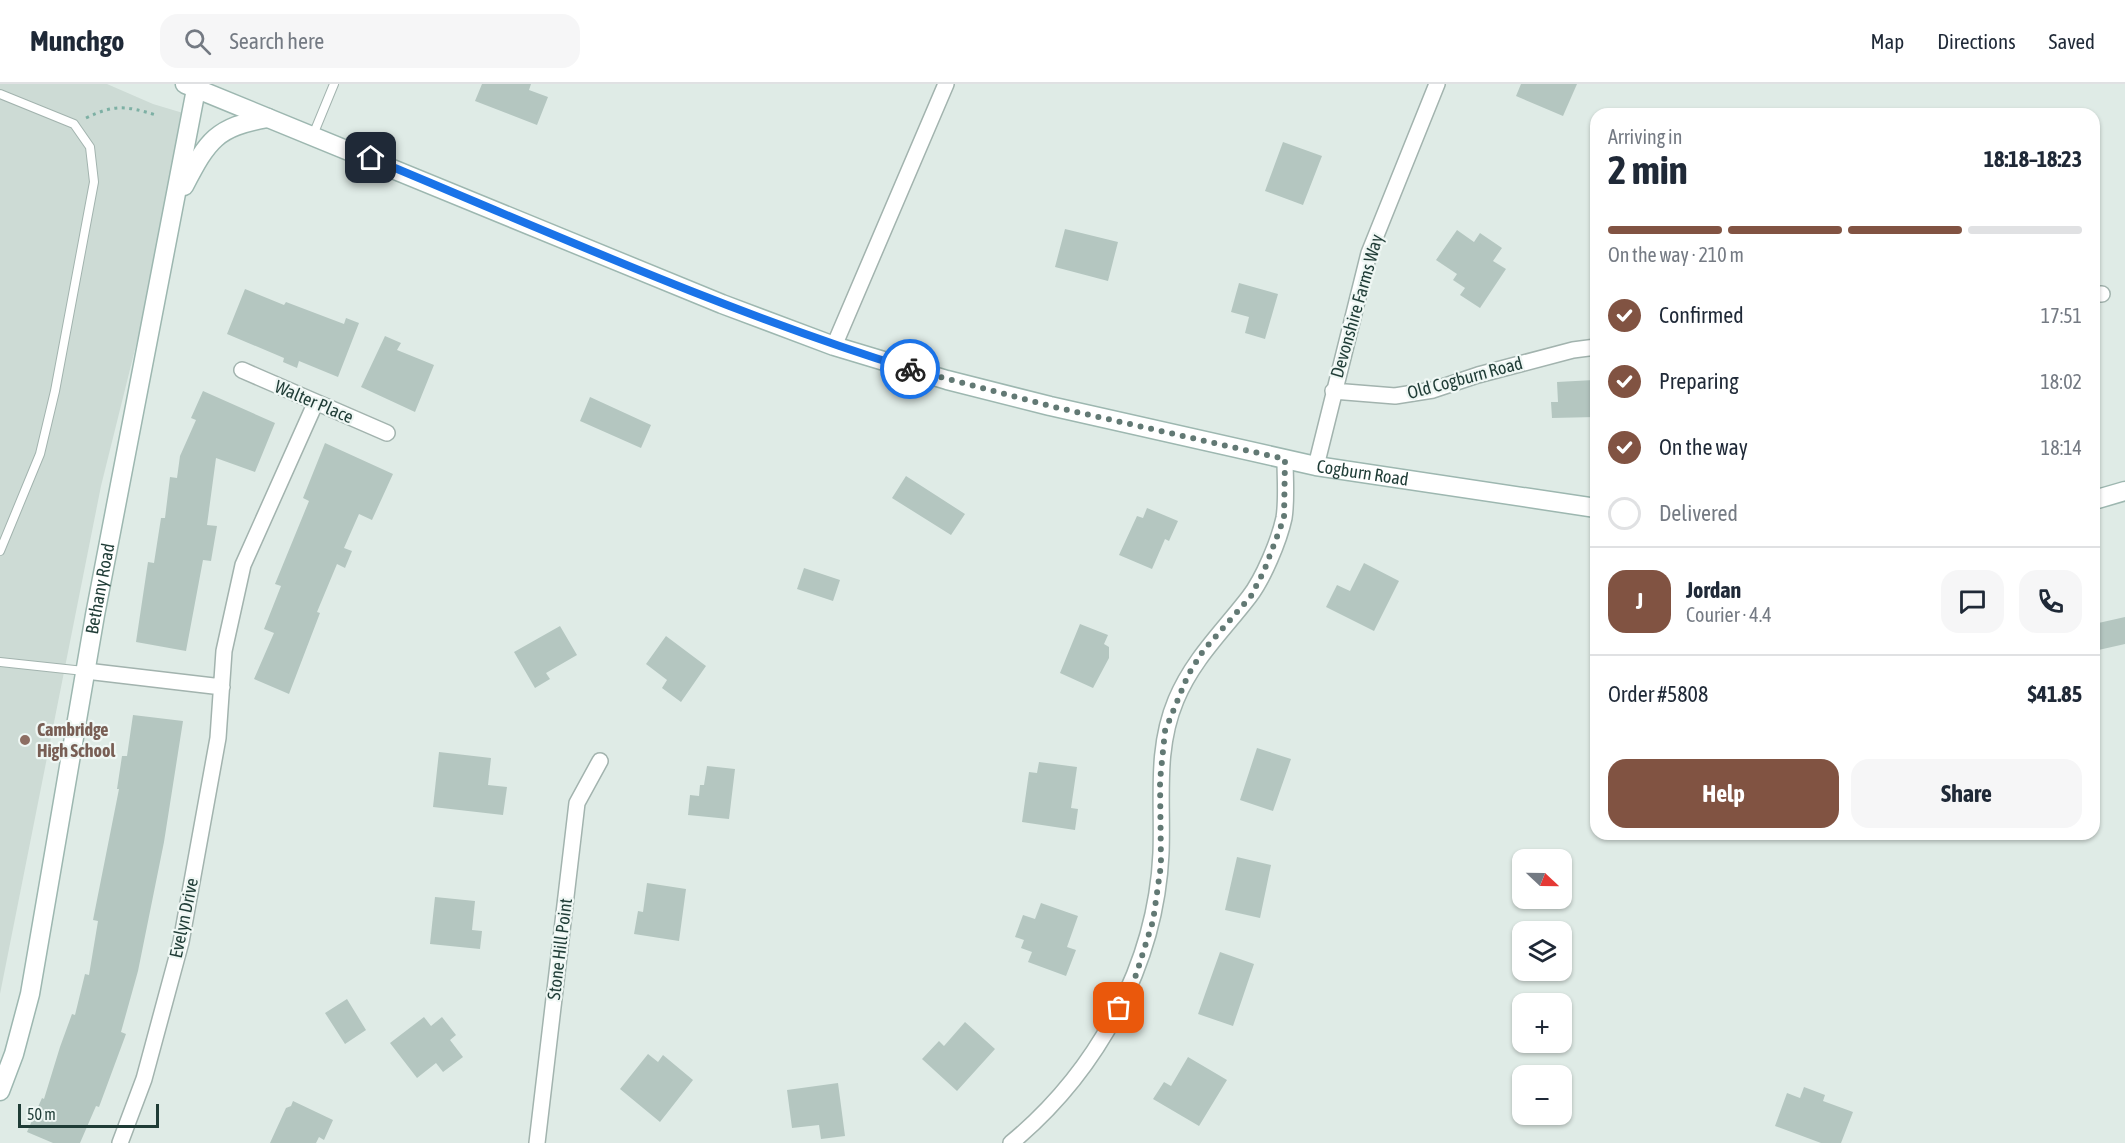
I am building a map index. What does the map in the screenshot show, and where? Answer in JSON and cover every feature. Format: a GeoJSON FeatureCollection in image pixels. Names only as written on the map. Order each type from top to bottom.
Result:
{"type":"FeatureCollection","features":[{"type":"Feature","properties":{"kind":"street"},"geometry":{"type":"LineString","coordinates":[[834,345],[946,84]]}},
{"type":"Feature","properties":{"kind":"street","name":"Devonshire Farms Way"},"geometry":{"type":"LineString","coordinates":[[1316,466],[1369,253],[1437,84]]}},
{"type":"Feature","properties":{"kind":"street","name":"Cogburn Road"},"geometry":{"type":"LineString","coordinates":[[193,86],[722,304],[834,345],[947,380],[1316,466],[1590,507]]}},
{"type":"Feature","properties":{"kind":"street","name":"Bethany Road"},"geometry":{"type":"LineString","coordinates":[[0,1090],[14,1054],[30,994],[86,671],[174,203],[193,86]]}},
{"type":"Feature","properties":{"kind":"street"},"geometry":{"type":"LineString","coordinates":[[174,203],[211,140],[238,125],[268,118]]}},
{"type":"Feature","properties":{"kind":"street","name":"Old Cogburn Road"},"geometry":{"type":"LineString","coordinates":[[1333,391],[1395,396],[1433,390],[1499,369],[1590,348]]}},
{"type":"Feature","properties":{"kind":"street","name":"Walter Place"},"geometry":{"type":"LineString","coordinates":[[242,370],[315,404],[387,433]]}},
{"type":"Feature","properties":{"kind":"street","name":"Evelyn Drive"},"geometry":{"type":"LineString","coordinates":[[120,1143],[144,1079],[181,942],[218,738],[224,651],[243,565],[315,404]]}},
{"type":"Feature","properties":{"kind":"street"},"geometry":{"type":"LineString","coordinates":[[1011,1143],[1041,1118],[1079,1071],[1110,1024],[1136,975],[1153,921],[1161,865],[1160,781],[1165,731],[1188,675],[1203,651],[1251,596],[1264,571],[1284,518],[1285,459]]}},
{"type":"Feature","properties":{"kind":"street"},"geometry":{"type":"LineString","coordinates":[[2100,498],[2125,491]]}},
{"type":"Feature","properties":{"kind":"street"},"geometry":{"type":"LineString","coordinates":[[86,671],[222,687]]}},
{"type":"Feature","properties":{"kind":"street","name":"Stone Hill Point"},"geometry":{"type":"LineString","coordinates":[[537,1143],[577,803],[600,761]]}},
{"type":"Feature","properties":{"kind":"lane"},"geometry":{"type":"LineString","coordinates":[[313,135],[334,84]]}},
{"type":"Feature","properties":{"kind":"lane"},"geometry":{"type":"LineString","coordinates":[[0,94],[74,124],[90,147],[94,182],[55,391],[40,454],[0,551]]}},
{"type":"Feature","properties":{"kind":"lane"},"geometry":{"type":"LineString","coordinates":[[0,662],[86,671]]}},
{"type":"Feature","properties":{"kind":"path"},"geometry":{"type":"LineString","coordinates":[[74,124],[107,108],[129,106],[156,115]]}},
{"type":"Feature","properties":{"kind":"shaded area","name":"Cambridge High School"},"geometry":{"type":"Polygon","coordinates":[[[0,84],[107,84],[153,104],[193,116],[101,486],[0,994],[0,84]]]}},
{"type":"Feature","properties":{"kind":"building"},"geometry":{"type":"Polygon","coordinates":[[[482,84],[531,84],[529,90],[548,97],[537,125],[475,101],[482,84]]]}},
{"type":"Feature","properties":{"kind":"building"},"geometry":{"type":"Polygon","coordinates":[[[1521,84],[1577,84],[1563,116],[1516,96],[1521,84]]]}},
{"type":"Feature","properties":{"kind":"building"},"geometry":{"type":"Polygon","coordinates":[[[1283,142],[1322,156],[1303,205],[1265,191],[1283,142]]]}},
{"type":"Feature","properties":{"kind":"building"},"geometry":{"type":"Polygon","coordinates":[[[1065,229],[1118,242],[1108,281],[1055,267],[1065,229]]]}},
{"type":"Feature","properties":{"kind":"building"},"geometry":{"type":"Polygon","coordinates":[[[1457,230],[1474,242],[1480,233],[1502,248],[1493,261],[1506,269],[1480,308],[1460,295],[1465,288],[1453,280],[1457,274],[1436,260],[1457,230]]]}},
{"type":"Feature","properties":{"kind":"building"},"geometry":{"type":"Polygon","coordinates":[[[1239,283],[1278,294],[1265,339],[1245,333],[1249,317],[1231,312],[1239,283]]]}},
{"type":"Feature","properties":{"kind":"building"},"geometry":{"type":"Polygon","coordinates":[[[245,289],[284,305],[286,302],[344,324],[346,318],[359,323],[338,377],[299,361],[297,368],[283,362],[284,358],[227,334],[245,289]]]}},
{"type":"Feature","properties":{"kind":"building"},"geometry":{"type":"Polygon","coordinates":[[[385,336],[401,343],[397,350],[434,365],[415,412],[361,387],[385,336]]]}},
{"type":"Feature","properties":{"kind":"building"},"geometry":{"type":"Polygon","coordinates":[[[1590,380],[1590,417],[1552,418],[1551,402],[1558,402],[1557,382],[1590,380]]]}},
{"type":"Feature","properties":{"kind":"building"},"geometry":{"type":"Polygon","coordinates":[[[203,391],[275,423],[255,472],[216,458],[207,525],[217,526],[211,561],[203,560],[186,651],[136,642],[148,562],[154,563],[161,518],[165,518],[170,477],[177,478],[180,456],[196,420],[191,418],[203,391]]]}},
{"type":"Feature","properties":{"kind":"building"},"geometry":{"type":"Polygon","coordinates":[[[590,397],[651,425],[641,448],[580,421],[590,397]]]}},
{"type":"Feature","properties":{"kind":"building"},"geometry":{"type":"Polygon","coordinates":[[[325,443],[393,474],[372,520],[359,514],[344,548],[352,551],[345,568],[337,564],[317,612],[320,613],[289,694],[254,679],[274,633],[264,629],[281,586],[275,584],[309,501],[303,498],[325,443]]]}},
{"type":"Feature","properties":{"kind":"building"},"geometry":{"type":"Polygon","coordinates":[[[906,476],[965,514],[951,535],[892,498],[906,476]]]}},
{"type":"Feature","properties":{"kind":"building"},"geometry":{"type":"Polygon","coordinates":[[[1147,508],[1178,521],[1169,541],[1165,539],[1152,569],[1119,555],[1137,516],[1143,518],[1147,508]]]}},
{"type":"Feature","properties":{"kind":"building"},"geometry":{"type":"Polygon","coordinates":[[[1364,563],[1399,581],[1374,631],[1326,607],[1337,585],[1350,591],[1364,563]]]}},
{"type":"Feature","properties":{"kind":"building"},"geometry":{"type":"Polygon","coordinates":[[[804,568],[840,580],[833,601],[797,589],[804,568]]]}},
{"type":"Feature","properties":{"kind":"building"},"geometry":{"type":"Polygon","coordinates":[[[2125,617],[2125,644],[2100,650],[2100,623],[2125,617]]]}},
{"type":"Feature","properties":{"kind":"building"},"geometry":{"type":"Polygon","coordinates":[[[1080,624],[1108,635],[1104,644],[1109,647],[1109,658],[1093,688],[1060,673],[1080,624]]]}},
{"type":"Feature","properties":{"kind":"building"},"geometry":{"type":"Polygon","coordinates":[[[560,626],[577,655],[546,673],[550,679],[535,688],[514,652],[560,626]]]}},
{"type":"Feature","properties":{"kind":"building"},"geometry":{"type":"Polygon","coordinates":[[[666,636],[706,666],[681,702],[662,688],[667,680],[646,664],[666,636]]]}},
{"type":"Feature","properties":{"kind":"building"},"geometry":{"type":"Polygon","coordinates":[[[133,715],[183,721],[164,842],[138,971],[121,1032],[126,1034],[99,1107],[96,1106],[80,1143],[53,1143],[27,1132],[42,1098],[44,1099],[72,1014],[75,1015],[85,974],[89,975],[98,921],[93,920],[119,789],[117,789],[122,756],[127,756],[133,715]]]}},
{"type":"Feature","properties":{"kind":"building"},"geometry":{"type":"Polygon","coordinates":[[[1257,748],[1291,759],[1273,811],[1240,800],[1257,748]]]}},
{"type":"Feature","properties":{"kind":"building"},"geometry":{"type":"Polygon","coordinates":[[[439,752],[491,758],[488,785],[507,787],[503,815],[433,807],[439,752]]]}},
{"type":"Feature","properties":{"kind":"building"},"geometry":{"type":"Polygon","coordinates":[[[1039,762],[1077,767],[1071,808],[1078,809],[1075,830],[1022,822],[1029,772],[1037,773],[1039,762]]]}},
{"type":"Feature","properties":{"kind":"building"},"geometry":{"type":"Polygon","coordinates":[[[707,766],[735,769],[729,819],[688,815],[690,795],[699,796],[700,785],[704,785],[707,766]]]}},
{"type":"Feature","properties":{"kind":"building"},"geometry":{"type":"Polygon","coordinates":[[[1237,857],[1271,865],[1260,918],[1225,910],[1237,857]]]}},
{"type":"Feature","properties":{"kind":"building"},"geometry":{"type":"Polygon","coordinates":[[[647,883],[686,889],[679,941],[634,934],[638,911],[643,912],[647,883]]]}},
{"type":"Feature","properties":{"kind":"building"},"geometry":{"type":"Polygon","coordinates":[[[435,897],[475,901],[472,930],[482,931],[480,949],[430,944],[435,897]]]}},
{"type":"Feature","properties":{"kind":"building"},"geometry":{"type":"Polygon","coordinates":[[[1041,903],[1078,916],[1067,947],[1076,950],[1066,976],[1028,962],[1032,952],[1021,948],[1024,940],[1015,937],[1023,915],[1035,919],[1041,903]]]}},
{"type":"Feature","properties":{"kind":"building"},"geometry":{"type":"Polygon","coordinates":[[[1220,952],[1254,964],[1233,1026],[1198,1014],[1220,952]]]}},
{"type":"Feature","properties":{"kind":"building"},"geometry":{"type":"Polygon","coordinates":[[[347,999],[366,1030],[345,1044],[325,1013],[347,999]]]}},
{"type":"Feature","properties":{"kind":"building"},"geometry":{"type":"Polygon","coordinates":[[[424,1017],[431,1026],[442,1017],[456,1035],[450,1040],[463,1057],[443,1072],[436,1063],[417,1078],[390,1043],[424,1017]]]}},
{"type":"Feature","properties":{"kind":"building"},"geometry":{"type":"Polygon","coordinates":[[[965,1022],[995,1049],[957,1091],[922,1059],[939,1041],[944,1046],[965,1022]]]}},
{"type":"Feature","properties":{"kind":"building"},"geometry":{"type":"Polygon","coordinates":[[[648,1054],[658,1062],[663,1055],[693,1080],[660,1122],[620,1089],[648,1054]]]}},
{"type":"Feature","properties":{"kind":"building"},"geometry":{"type":"Polygon","coordinates":[[[1188,1057],[1227,1080],[1199,1126],[1153,1099],[1164,1082],[1171,1086],[1188,1057]]]}},
{"type":"Feature","properties":{"kind":"building"},"geometry":{"type":"Polygon","coordinates":[[[838,1083],[845,1136],[821,1139],[819,1125],[792,1128],[787,1090],[838,1083]]]}},
{"type":"Feature","properties":{"kind":"building"},"geometry":{"type":"Polygon","coordinates":[[[1804,1087],[1825,1095],[1823,1101],[1853,1112],[1841,1143],[1821,1143],[1775,1126],[1787,1093],[1800,1098],[1804,1087]]]}},
{"type":"Feature","properties":{"kind":"building"},"geometry":{"type":"Polygon","coordinates":[[[293,1101],[333,1120],[324,1140],[319,1137],[316,1143],[270,1143],[286,1108],[291,1106],[293,1101]]]}},
{"type":"Feature","properties":{"kind":"way so far"},"geometry":{"type":"LineString","coordinates":[[910,369],[1050,406],[1285,459],[1284,518],[1264,571],[1251,596],[1203,651],[1188,675],[1165,731],[1160,781],[1161,865],[1153,921],[1136,975],[1119,1008]]}},
{"type":"Feature","properties":{"kind":"place","name":"Cambridge High School"},"geometry":{"type":"Point","coordinates":[25,740]}},
{"type":"Feature","properties":{"kind":"route"},"geometry":{"type":"LineString","coordinates":[[371,158],[722,304],[802,334],[910,369]]}}]}
